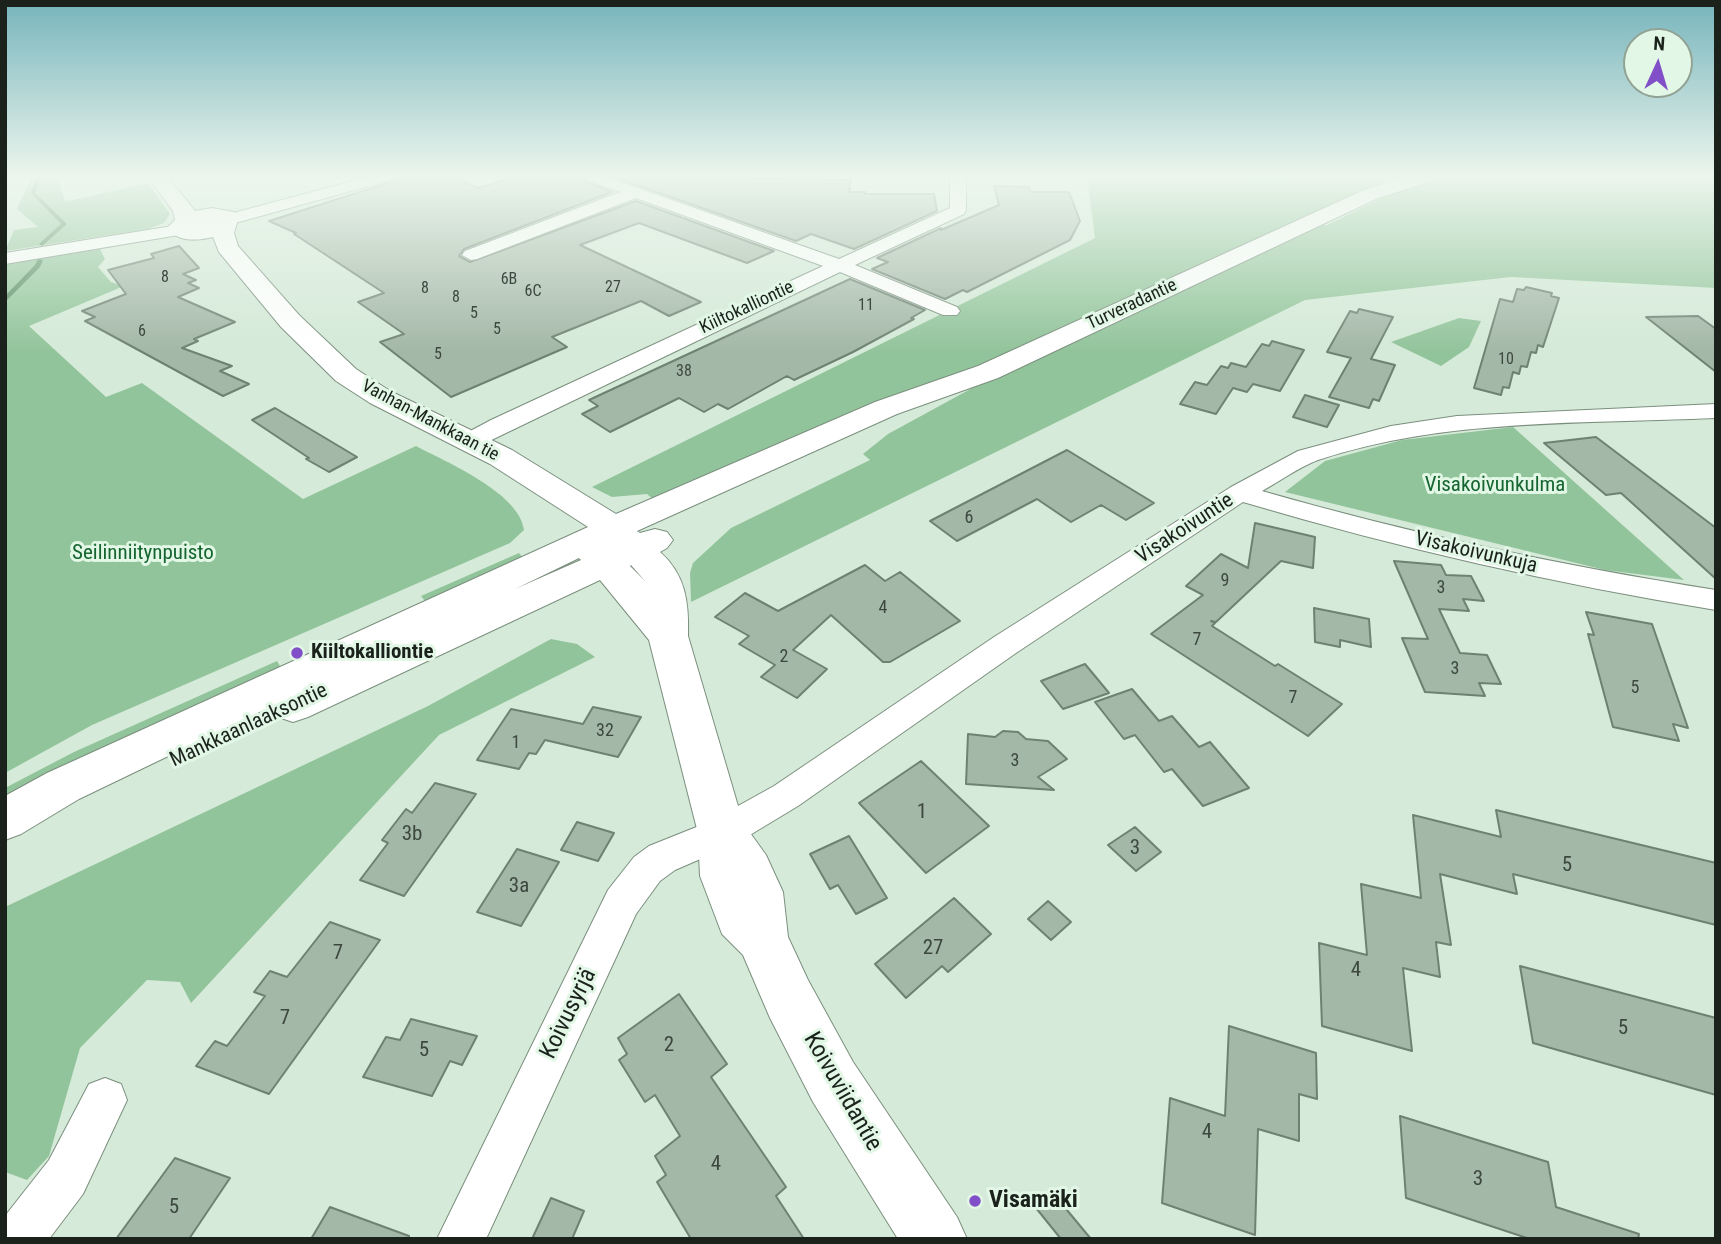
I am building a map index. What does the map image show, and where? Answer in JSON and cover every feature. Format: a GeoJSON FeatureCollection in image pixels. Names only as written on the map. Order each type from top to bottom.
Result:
{"type":"FeatureCollection","features":[{"type":"Feature","properties":{"kind":"main road","name":"Vanhan-Mankkaan tie"},"geometry":{"type":"LineString","coordinates":[[228,235],[290,321],[346,375],[380,397],[470,441],[521,471],[554,516],[609,545]]}},
{"type":"Feature","properties":{"kind":"main road","name":"Turveradantie"},"geometry":{"type":"LineString","coordinates":[[609,545],[886,408],[988,372],[1284,235]]}},
{"type":"Feature","properties":{"kind":"main road","name":"Koivuviidantie"},"geometry":{"type":"LineString","coordinates":[[609,545],[656,568],[664,581],[670,606],[668,636],[722,833],[724,876],[740,917],[762,938],[789,999],[833,1082],[935,1239]]}},
{"type":"Feature","properties":{"kind":"main road","name":"Mankkaanlaaksontie"},"geometry":{"type":"LineString","coordinates":[[5,820],[63,786],[609,545]]}},
{"type":"Feature","properties":{"kind":"main road","name":"Mankkaanlaaksontie"},"geometry":{"type":"LineString","coordinates":[[5,832],[38,821],[215,743],[609,545]]}},
{"type":"Feature","properties":{"kind":"street"},"geometry":{"type":"LineString","coordinates":[[5,260],[146,235]]}},
{"type":"Feature","properties":{"kind":"street"},"geometry":{"type":"LineString","coordinates":[[471,255],[523,235]]}},
{"type":"Feature","properties":{"kind":"street"},"geometry":{"type":"LineString","coordinates":[[755,235],[841,266],[950,311]]}},
{"type":"Feature","properties":{"kind":"street","name":"Kiiltokalliontie"},"geometry":{"type":"LineString","coordinates":[[470,441],[693,333],[906,235]]}},
{"type":"Feature","properties":{"kind":"street","name":"Visakoivuntie"},"geometry":{"type":"LineString","coordinates":[[722,833],[786,796],[1005,645],[1240,493],[1307,456],[1391,433],[1457,423],[1716,411]]}},
{"type":"Feature","properties":{"kind":"street","name":"Visakoivunkuja"},"geometry":{"type":"LineString","coordinates":[[1240,493],[1353,526],[1610,583],[1716,600]]}},
{"type":"Feature","properties":{"kind":"street","name":"Koivusyrjä"},"geometry":{"type":"LineString","coordinates":[[461,1239],[622,902],[647,869],[662,858],[722,833]]}},
{"type":"Feature","properties":{"kind":"street"},"geometry":{"type":"LineString","coordinates":[[18,1239],[66,1177],[105,1100]]}},
{"type":"Feature","properties":{"kind":"green space"},"geometry":{"type":"Polygon","coordinates":[[[12,235],[109,235],[5,251],[12,235]]]}},
{"type":"Feature","properties":{"kind":"green space"},"geometry":{"type":"Polygon","coordinates":[[[1095,235],[1267,235],[1008,355],[659,504],[647,494],[612,497],[592,487],[1095,238],[1095,235]]]}},
{"type":"Feature","properties":{"kind":"green space"},"geometry":{"type":"Polygon","coordinates":[[[1296,235],[1716,235],[1716,288],[1511,277],[1305,300],[691,602],[690,573],[693,563],[731,528],[870,460],[863,454],[888,434],[987,380],[1296,235]]]}},
{"type":"Feature","properties":{"kind":"green space","name":"Seilinniitynpuisto"},"geometry":{"type":"Polygon","coordinates":[[[99,247],[105,259],[98,267],[111,282],[124,286],[29,326],[106,397],[142,383],[303,499],[416,446],[496,491],[519,516],[524,530],[510,543],[92,725],[5,773],[5,262],[99,247]]]}},
{"type":"Feature","properties":{"kind":"green space"},"geometry":{"type":"Polygon","coordinates":[[[1459,318],[1481,321],[1469,347],[1441,366],[1391,342],[1459,318]]]}},
{"type":"Feature","properties":{"kind":"green space","name":"Visakoivunkulma"},"geometry":{"type":"Polygon","coordinates":[[[1513,427],[1684,580],[1605,570],[1285,492],[1325,461],[1402,440],[1513,427]]]}},
{"type":"Feature","properties":{"kind":"green space"},"geometry":{"type":"Polygon","coordinates":[[[519,553],[524,559],[425,601],[421,596],[519,553]]]}},
{"type":"Feature","properties":{"kind":"green space"},"geometry":{"type":"Polygon","coordinates":[[[551,639],[577,644],[595,657],[439,735],[191,1003],[180,982],[147,980],[80,1048],[49,1156],[27,1180],[5,1172],[5,907],[428,706],[551,639]]]}},
{"type":"Feature","properties":{"kind":"green space"},"geometry":{"type":"Polygon","coordinates":[[[277,661],[280,666],[231,698],[5,808],[5,788],[74,752],[277,661]]]}},
{"type":"Feature","properties":{"kind":"building"},"geometry":{"type":"Polygon","coordinates":[[[296,235],[500,235],[464,249],[459,256],[470,262],[543,235],[607,235],[580,245],[701,302],[669,316],[641,301],[552,337],[567,347],[451,397],[380,342],[404,334],[358,302],[384,293],[296,235]]]}},
{"type":"Feature","properties":{"kind":"building"},"geometry":{"type":"Polygon","coordinates":[[[672,235],[730,235],[774,251],[747,263],[672,235]]]}},
{"type":"Feature","properties":{"kind":"building"},"geometry":{"type":"Polygon","coordinates":[[[779,235],[809,235],[796,241],[779,235]]]}},
{"type":"Feature","properties":{"kind":"building"},"geometry":{"type":"Polygon","coordinates":[[[814,235],[884,235],[854,249],[814,235]]]}},
{"type":"Feature","properties":{"kind":"building"},"geometry":{"type":"Polygon","coordinates":[[[926,235],[1073,235],[1070,240],[967,292],[963,290],[945,299],[872,269],[888,262],[877,258],[926,235]]]}},
{"type":"Feature","properties":{"kind":"building"},"geometry":{"type":"Polygon","coordinates":[[[179,246],[199,268],[183,274],[196,280],[188,283],[199,288],[178,297],[235,322],[194,339],[198,341],[182,348],[232,366],[220,371],[249,384],[223,396],[85,321],[95,317],[82,311],[126,294],[108,270],[154,258],[151,254],[179,246]]]}},
{"type":"Feature","properties":{"kind":"building"},"geometry":{"type":"Polygon","coordinates":[[[850,279],[925,310],[911,318],[914,319],[853,352],[794,380],[787,376],[728,409],[718,404],[704,412],[679,398],[610,432],[582,414],[598,406],[589,400],[850,279]]]}},
{"type":"Feature","properties":{"kind":"building"},"geometry":{"type":"Polygon","coordinates":[[[1526,287],[1552,293],[1551,296],[1559,298],[1543,347],[1538,345],[1536,353],[1531,352],[1527,367],[1521,366],[1519,374],[1513,372],[1509,388],[1503,387],[1501,395],[1474,388],[1500,299],[1513,302],[1517,289],[1524,290],[1526,287]]]}},
{"type":"Feature","properties":{"kind":"building"},"geometry":{"type":"Polygon","coordinates":[[[1359,309],[1393,317],[1371,359],[1395,365],[1379,401],[1373,399],[1369,408],[1329,397],[1351,358],[1327,352],[1350,311],[1357,313],[1359,309]]]}},
{"type":"Feature","properties":{"kind":"building"},"geometry":{"type":"Polygon","coordinates":[[[1698,316],[1716,329],[1716,372],[1646,317],[1698,316]]]}},
{"type":"Feature","properties":{"kind":"building"},"geometry":{"type":"Polygon","coordinates":[[[1272,341],[1304,350],[1280,391],[1253,384],[1247,392],[1233,388],[1216,414],[1180,404],[1195,382],[1207,385],[1221,366],[1228,368],[1231,363],[1246,367],[1262,344],[1269,346],[1272,341]]]}},
{"type":"Feature","properties":{"kind":"building"},"geometry":{"type":"Polygon","coordinates":[[[1305,395],[1339,405],[1327,427],[1293,417],[1305,395]]]}},
{"type":"Feature","properties":{"kind":"building"},"geometry":{"type":"Polygon","coordinates":[[[275,408],[357,457],[329,472],[306,459],[309,458],[252,420],[275,408]]]}},
{"type":"Feature","properties":{"kind":"building"},"geometry":{"type":"Polygon","coordinates":[[[1596,437],[1716,528],[1716,579],[1621,493],[1606,495],[1544,443],[1596,437]]]}},
{"type":"Feature","properties":{"kind":"building"},"geometry":{"type":"Polygon","coordinates":[[[1067,450],[1154,503],[1126,520],[1101,505],[1071,522],[1037,499],[957,541],[930,521],[1067,450]]]}},
{"type":"Feature","properties":{"kind":"building"},"geometry":{"type":"Polygon","coordinates":[[[1255,523],[1315,537],[1313,568],[1281,561],[1216,622],[1211,621],[1215,623],[1212,626],[1342,704],[1308,736],[1151,634],[1203,595],[1186,586],[1221,554],[1248,568],[1255,523]]]}},
{"type":"Feature","properties":{"kind":"building"},"geometry":{"type":"Polygon","coordinates":[[[1394,561],[1441,565],[1446,575],[1471,576],[1484,601],[1463,599],[1469,611],[1439,609],[1460,653],[1487,655],[1501,684],[1479,683],[1485,696],[1425,692],[1402,638],[1428,639],[1394,561]]]}},
{"type":"Feature","properties":{"kind":"building"},"geometry":{"type":"Polygon","coordinates":[[[865,565],[885,581],[900,572],[960,621],[890,662],[883,662],[831,615],[793,650],[827,669],[797,698],[761,677],[775,665],[739,644],[749,636],[715,617],[745,593],[778,611],[865,565]]]}},
{"type":"Feature","properties":{"kind":"building"},"geometry":{"type":"Polygon","coordinates":[[[1314,608],[1369,619],[1371,647],[1340,640],[1340,647],[1315,642],[1314,608]]]}},
{"type":"Feature","properties":{"kind":"building"},"geometry":{"type":"Polygon","coordinates":[[[1586,612],[1652,624],[1688,728],[1673,724],[1679,741],[1613,727],[1588,634],[1594,635],[1586,612]]]}},
{"type":"Feature","properties":{"kind":"building"},"geometry":{"type":"Polygon","coordinates":[[[1085,664],[1109,693],[1063,709],[1041,681],[1085,664]]]}},
{"type":"Feature","properties":{"kind":"building"},"geometry":{"type":"Polygon","coordinates":[[[1132,689],[1159,721],[1172,716],[1199,747],[1210,742],[1249,788],[1203,806],[1172,769],[1164,772],[1135,735],[1124,739],[1095,702],[1132,689]]]}},
{"type":"Feature","properties":{"kind":"building"},"geometry":{"type":"Polygon","coordinates":[[[593,707],[641,717],[618,757],[545,740],[536,754],[529,753],[519,769],[477,760],[511,709],[583,724],[593,707]]]}},
{"type":"Feature","properties":{"kind":"building"},"geometry":{"type":"Polygon","coordinates":[[[1003,731],[1018,732],[1026,739],[1048,741],[1067,759],[1038,777],[1054,790],[966,784],[968,734],[995,737],[1003,731]]]}},
{"type":"Feature","properties":{"kind":"building"},"geometry":{"type":"Polygon","coordinates":[[[921,761],[989,826],[926,873],[859,803],[921,761]]]}},
{"type":"Feature","properties":{"kind":"building"},"geometry":{"type":"Polygon","coordinates":[[[435,783],[476,794],[404,896],[360,880],[388,843],[382,840],[406,809],[412,813],[435,783]]]}},
{"type":"Feature","properties":{"kind":"building"},"geometry":{"type":"Polygon","coordinates":[[[1496,810],[1716,863],[1716,925],[1513,874],[1517,894],[1440,874],[1451,945],[1436,942],[1440,977],[1403,968],[1412,1051],[1322,1026],[1319,943],[1367,955],[1361,884],[1421,898],[1413,815],[1501,837],[1496,810]]]}},
{"type":"Feature","properties":{"kind":"building"},"geometry":{"type":"Polygon","coordinates":[[[577,822],[614,833],[598,861],[561,850],[577,822]]]}},
{"type":"Feature","properties":{"kind":"building"},"geometry":{"type":"Polygon","coordinates":[[[1135,827],[1161,852],[1136,871],[1108,845],[1135,827]]]}},
{"type":"Feature","properties":{"kind":"building"},"geometry":{"type":"Polygon","coordinates":[[[849,836],[887,898],[856,914],[838,885],[830,889],[810,854],[849,836]]]}},
{"type":"Feature","properties":{"kind":"building"},"geometry":{"type":"Polygon","coordinates":[[[517,849],[559,862],[521,926],[477,912],[517,849]]]}},
{"type":"Feature","properties":{"kind":"building"},"geometry":{"type":"Polygon","coordinates":[[[954,898],[991,934],[948,972],[942,966],[906,998],[875,964],[954,898]]]}},
{"type":"Feature","properties":{"kind":"building"},"geometry":{"type":"Polygon","coordinates":[[[1048,901],[1071,922],[1051,940],[1028,919],[1048,901]]]}},
{"type":"Feature","properties":{"kind":"building"},"geometry":{"type":"Polygon","coordinates":[[[330,922],[380,940],[269,1094],[196,1066],[215,1041],[227,1046],[265,996],[254,992],[270,971],[287,977],[330,922]]]}},
{"type":"Feature","properties":{"kind":"building"},"geometry":{"type":"Polygon","coordinates":[[[1520,966],[1716,1018],[1716,1095],[1533,1043],[1520,966]]]}},
{"type":"Feature","properties":{"kind":"building"},"geometry":{"type":"Polygon","coordinates":[[[679,994],[727,1064],[711,1077],[786,1187],[776,1196],[804,1239],[691,1239],[657,1182],[666,1175],[655,1156],[680,1136],[655,1095],[645,1102],[619,1060],[627,1054],[618,1038],[679,994]]]}},
{"type":"Feature","properties":{"kind":"building"},"geometry":{"type":"Polygon","coordinates":[[[411,1019],[477,1036],[462,1065],[450,1061],[432,1096],[363,1077],[386,1037],[400,1040],[411,1019]]]}},
{"type":"Feature","properties":{"kind":"building"},"geometry":{"type":"Polygon","coordinates":[[[1229,1026],[1316,1053],[1317,1099],[1299,1094],[1299,1141],[1258,1129],[1255,1235],[1162,1203],[1170,1098],[1225,1116],[1229,1026]]]}},
{"type":"Feature","properties":{"kind":"building"},"geometry":{"type":"Polygon","coordinates":[[[1400,1116],[1548,1162],[1556,1207],[1639,1234],[1638,1239],[1530,1239],[1406,1198],[1400,1116]]]}},
{"type":"Feature","properties":{"kind":"building"},"geometry":{"type":"Polygon","coordinates":[[[175,1158],[230,1178],[189,1239],[116,1239],[175,1158]]]}},
{"type":"Feature","properties":{"kind":"building"},"geometry":{"type":"Polygon","coordinates":[[[1052,1192],[1091,1239],[1061,1239],[1036,1208],[1052,1192]]]}},
{"type":"Feature","properties":{"kind":"building"},"geometry":{"type":"Polygon","coordinates":[[[551,1198],[584,1211],[572,1239],[532,1239],[551,1198]]]}},
{"type":"Feature","properties":{"kind":"building"},"geometry":{"type":"Polygon","coordinates":[[[330,1207],[409,1236],[409,1239],[311,1239],[330,1207]]]}},
{"type":"Feature","properties":{"kind":"waterway"},"geometry":{"type":"LineString","coordinates":[[42,244],[52,235]]}},
{"type":"Feature","properties":{"kind":"waterway"},"geometry":{"type":"LineString","coordinates":[[5,300],[38,266],[40,260]]}},
{"type":"Feature","properties":{"kind":"place","name":"Kiiltokalliontie"},"geometry":{"type":"Point","coordinates":[297,653]}},
{"type":"Feature","properties":{"kind":"place","name":"Visamäki"},"geometry":{"type":"Point","coordinates":[975,1201]}}]}
